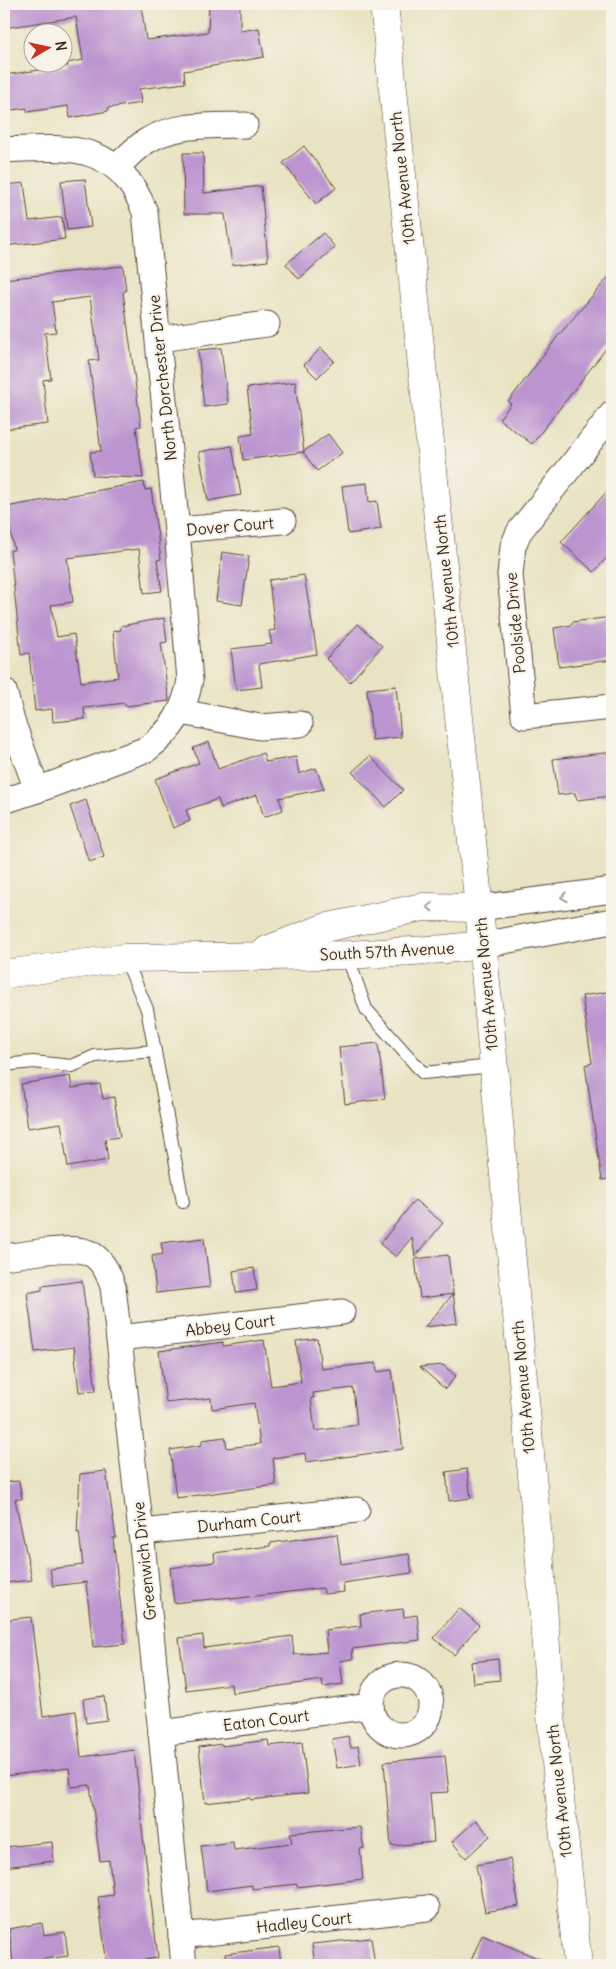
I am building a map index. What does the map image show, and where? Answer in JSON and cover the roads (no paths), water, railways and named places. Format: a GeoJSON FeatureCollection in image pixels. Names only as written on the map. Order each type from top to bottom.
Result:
{"type":"FeatureCollection","features":[{"type":"Feature","properties":{"kind":"street","name":"10th Avenue North"},"geometry":{"type":"LineString","coordinates":[[384,4],[479,908],[539,1550],[551,1716],[578,1965]]}},
{"type":"Feature","properties":{"kind":"street"},"geometry":{"type":"LineString","coordinates":[[116,168],[144,143],[158,135],[188,127],[245,125]]}},
{"type":"Feature","properties":{"kind":"street","name":"North Dorchester Drive"},"geometry":{"type":"LineString","coordinates":[[4,150],[71,148],[101,158],[116,168],[131,184],[145,212],[190,664],[188,696],[182,712]]}},
{"type":"Feature","properties":{"kind":"street"},"geometry":{"type":"LineString","coordinates":[[159,339],[267,324]]}},
{"type":"Feature","properties":{"kind":"street","name":"Poolside Drive"},"geometry":{"type":"LineString","coordinates":[[612,414],[519,532],[513,546],[510,575],[524,716],[612,707]]}},
{"type":"Feature","properties":{"kind":"street","name":"Dover Court"},"geometry":{"type":"LineString","coordinates":[[177,530],[283,521]]}},
{"type":"Feature","properties":{"kind":"street"},"geometry":{"type":"LineString","coordinates":[[4,691],[12,722],[37,790]]}},
{"type":"Feature","properties":{"kind":"street"},"geometry":{"type":"LineString","coordinates":[[4,800],[37,790],[147,749],[171,728],[182,712],[260,726],[300,724]]}},
{"type":"Feature","properties":{"kind":"street","name":"South 57th Avenue"},"geometry":{"type":"LineString","coordinates":[[249,956],[324,928],[423,907],[479,908],[612,890]]}},
{"type":"Feature","properties":{"kind":"street","name":"South 57th Avenue"},"geometry":{"type":"LineString","coordinates":[[4,974],[125,958],[347,955],[482,945],[612,921]]}},
{"type":"Feature","properties":{"kind":"street","name":"Greenwich Drive"},"geometry":{"type":"LineString","coordinates":[[4,1257],[73,1248],[88,1252],[100,1260],[108,1273],[113,1287],[141,1532],[184,1965]]}},
{"type":"Feature","properties":{"kind":"street","name":"Abbey Court"},"geometry":{"type":"LineString","coordinates":[[119,1338],[342,1312]]}},
{"type":"Feature","properties":{"kind":"street","name":"Durham Court"},"geometry":{"type":"LineString","coordinates":[[141,1532],[357,1510]]}},
{"type":"Feature","properties":{"kind":"street","name":"Eaton Court"},"geometry":{"type":"LineString","coordinates":[[161,1734],[371,1706]]}},
{"type":"Feature","properties":{"kind":"street","name":"Hadley Court"},"geometry":{"type":"LineString","coordinates":[[181,1936],[428,1908]]}},
{"type":"Feature","properties":{"kind":"lane"},"geometry":{"type":"LineString","coordinates":[[347,955],[366,1009],[423,1073],[493,1066]]}},
{"type":"Feature","properties":{"kind":"lane"},"geometry":{"type":"LineString","coordinates":[[125,958],[147,1009],[183,1202]]}},
{"type":"Feature","properties":{"kind":"lane"},"geometry":{"type":"LineString","coordinates":[[4,1065],[32,1062],[72,1066],[95,1056],[155,1051]]}}]}
